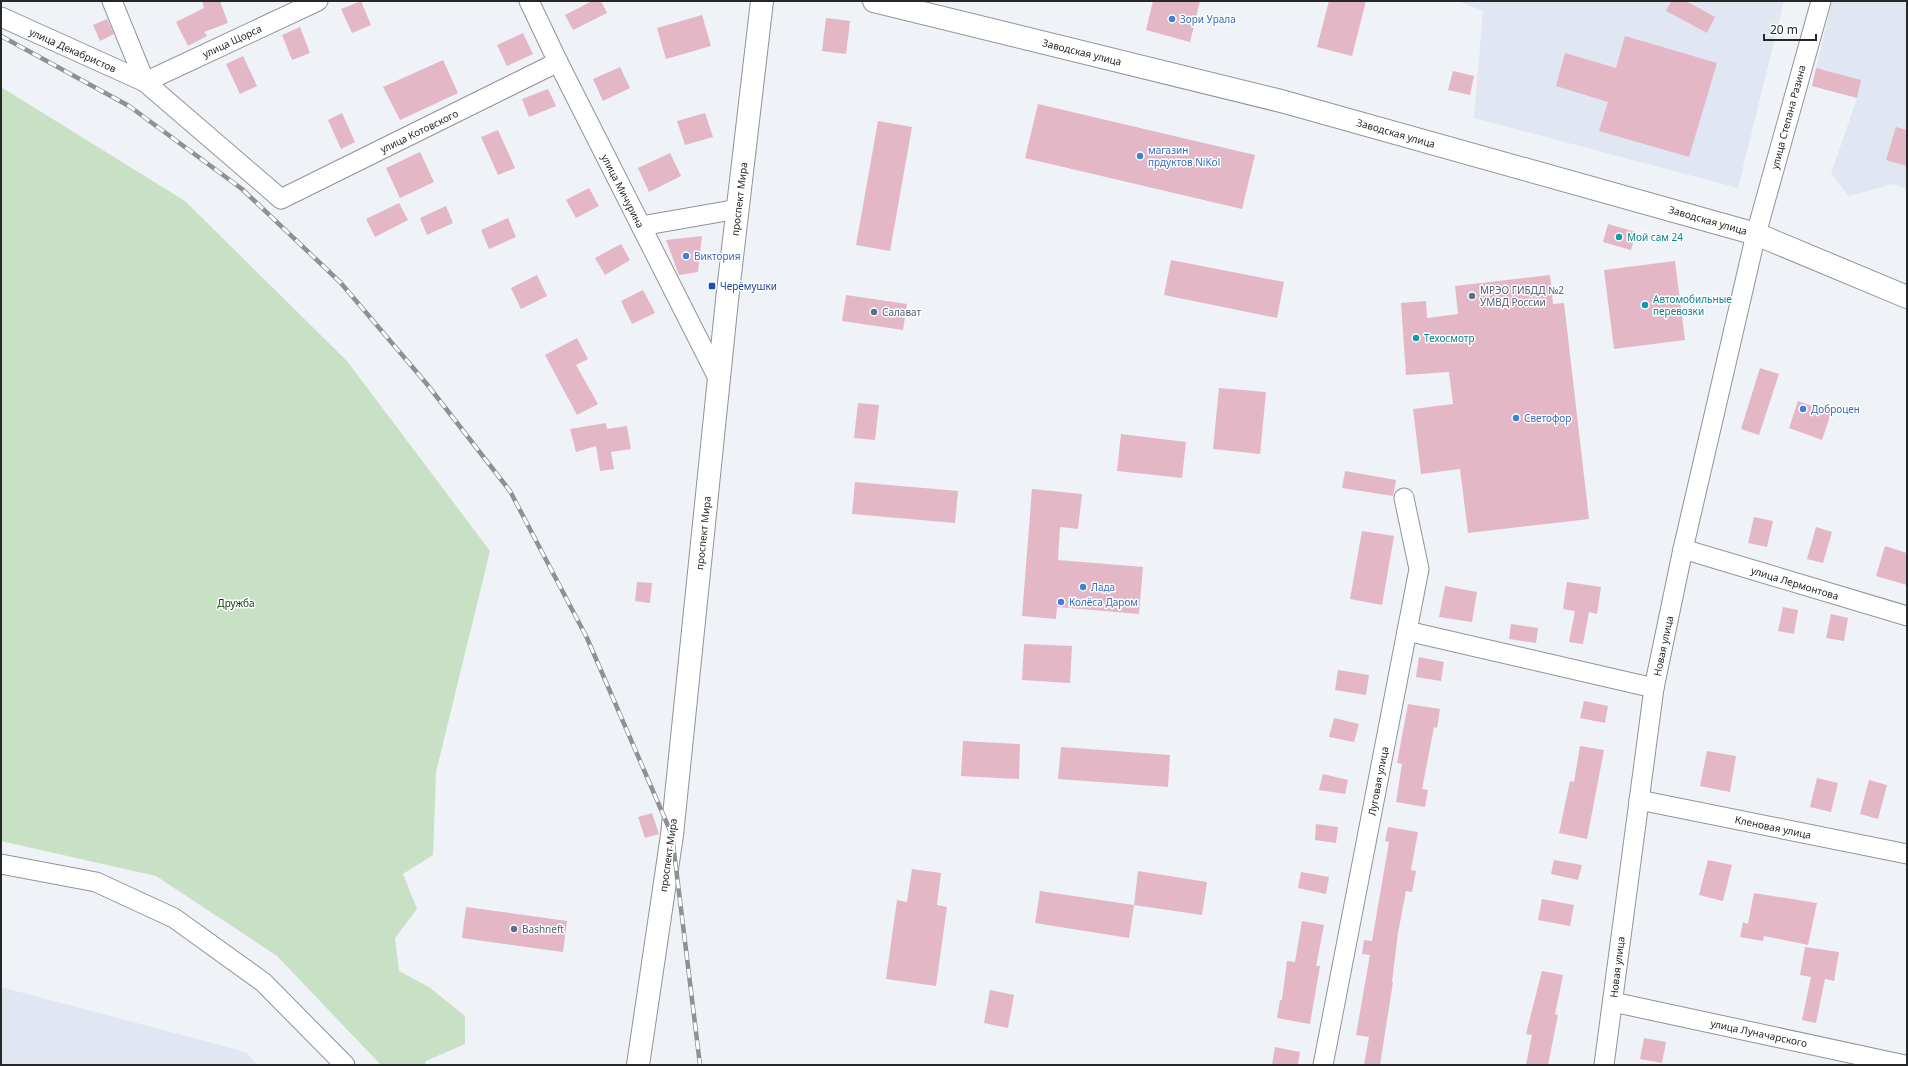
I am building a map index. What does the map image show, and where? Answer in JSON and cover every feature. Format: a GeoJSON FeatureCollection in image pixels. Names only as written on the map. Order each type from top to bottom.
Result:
{"type":"FeatureCollection","features":[{"type":"Feature","properties":{"kind":"main road","name":"проспект Мира"},"geometry":{"type":"LineString","coordinates":[[638,1065],[672,835],[719,380],[762,1]]}},
{"type":"Feature","properties":{"kind":"main road","name":"Заводская улица"},"geometry":{"type":"LineString","coordinates":[[874,1],[1281,101],[1756,234],[1907,297]]}},
{"type":"Feature","properties":{"kind":"street"},"geometry":{"type":"LineString","coordinates":[[112,1],[145,82]]}},
{"type":"Feature","properties":{"kind":"street","name":"улица Щорса"},"geometry":{"type":"LineString","coordinates":[[145,82],[318,1]]}},
{"type":"Feature","properties":{"kind":"street","name":"улица Мичурина"},"geometry":{"type":"LineString","coordinates":[[529,1],[558,62],[719,380]]}},
{"type":"Feature","properties":{"kind":"street","name":"улица Степана Разина"},"geometry":{"type":"LineString","coordinates":[[1756,234],[1821,1]]}},
{"type":"Feature","properties":{"kind":"street","name":"улица Декабристов"},"geometry":{"type":"LineString","coordinates":[[1,17],[145,82]]}},
{"type":"Feature","properties":{"kind":"street","name":"улица Котовского"},"geometry":{"type":"LineString","coordinates":[[145,82],[281,199],[558,62]]}},
{"type":"Feature","properties":{"kind":"street"},"geometry":{"type":"LineString","coordinates":[[641,226],[738,210]]}},
{"type":"Feature","properties":{"kind":"street","name":"Новая улица"},"geometry":{"type":"LineString","coordinates":[[1604,1065],[1654,688],[1683,549],[1756,234]]}},
{"type":"Feature","properties":{"kind":"street","name":"Луговая улица"},"geometry":{"type":"LineString","coordinates":[[1323,1065],[1418,569],[1404,498]]}},
{"type":"Feature","properties":{"kind":"street","name":"улица Лермонтова"},"geometry":{"type":"LineString","coordinates":[[1683,549],[1907,616]]}},
{"type":"Feature","properties":{"kind":"street"},"geometry":{"type":"LineString","coordinates":[[1407,631],[1654,688]]}},
{"type":"Feature","properties":{"kind":"street","name":"Кленовая улица"},"geometry":{"type":"LineString","coordinates":[[1639,800],[1907,854]]}},
{"type":"Feature","properties":{"kind":"street"},"geometry":{"type":"LineString","coordinates":[[1,864],[96,882],[174,918],[263,982],[345,1065]]}},
{"type":"Feature","properties":{"kind":"street","name":"улица Луначарского"},"geometry":{"type":"LineString","coordinates":[[1612,1002],[1905,1065]]}},
{"type":"Feature","properties":{"kind":"shaded area"},"geometry":{"type":"Polygon","coordinates":[[[1457,1],[1784,1],[1738,188],[1474,118],[1483,11],[1457,1]]]}},
{"type":"Feature","properties":{"kind":"shaded area"},"geometry":{"type":"Polygon","coordinates":[[[1832,1],[1907,1],[1907,189],[1893,184],[1849,196],[1831,174],[1857,98],[1812,86],[1832,1]]]}},
{"type":"Feature","properties":{"kind":"shaded area"},"geometry":{"type":"Polygon","coordinates":[[[1,987],[246,1052],[258,1065],[1,1065],[1,987]]]}},
{"type":"Feature","properties":{"kind":"green space","name":"Дружба"},"geometry":{"type":"Polygon","coordinates":[[[1,87],[185,201],[347,361],[490,551],[436,772],[433,855],[403,874],[417,909],[395,938],[399,971],[429,987],[465,1016],[465,1044],[426,1061],[425,1065],[381,1065],[277,956],[156,876],[1,841],[1,87]]]}},
{"type":"Feature","properties":{"kind":"building"},"geometry":{"type":"Polygon","coordinates":[[[202,1],[220,1],[228,23],[204,32],[207,36],[188,46],[176,22],[204,8],[202,1]]]}},
{"type":"Feature","properties":{"kind":"building"},"geometry":{"type":"Polygon","coordinates":[[[361,1],[371,25],[352,33],[341,9],[361,1]]]}},
{"type":"Feature","properties":{"kind":"building"},"geometry":{"type":"Polygon","coordinates":[[[592,1],[601,1],[607,13],[573,30],[565,15],[592,1]]]}},
{"type":"Feature","properties":{"kind":"building","name":"Зори Урала"},"geometry":{"type":"Polygon","coordinates":[[[1153,1],[1200,1],[1190,42],[1146,30],[1153,1]]]}},
{"type":"Feature","properties":{"kind":"building"},"geometry":{"type":"Polygon","coordinates":[[[1329,1],[1366,1],[1352,56],[1317,47],[1329,1]]]}},
{"type":"Feature","properties":{"kind":"building"},"geometry":{"type":"Polygon","coordinates":[[[1671,1],[1686,1],[1715,17],[1707,33],[1666,11],[1671,1]]]}},
{"type":"Feature","properties":{"kind":"building"},"geometry":{"type":"Polygon","coordinates":[[[702,15],[711,46],[666,59],[657,28],[702,15]]]}},
{"type":"Feature","properties":{"kind":"building"},"geometry":{"type":"Polygon","coordinates":[[[826,18],[850,21],[846,54],[822,51],[826,18]]]}},
{"type":"Feature","properties":{"kind":"building"},"geometry":{"type":"Polygon","coordinates":[[[107,19],[114,34],[100,41],[93,25],[107,19]]]}},
{"type":"Feature","properties":{"kind":"building"},"geometry":{"type":"Polygon","coordinates":[[[300,27],[310,53],[292,60],[282,35],[300,27]]]}},
{"type":"Feature","properties":{"kind":"building"},"geometry":{"type":"Polygon","coordinates":[[[523,33],[533,54],[507,66],[497,45],[523,33]]]}},
{"type":"Feature","properties":{"kind":"building"},"geometry":{"type":"Polygon","coordinates":[[[1625,36],[1717,63],[1689,157],[1599,131],[1608,102],[1556,86],[1565,53],[1616,68],[1625,36]]]}},
{"type":"Feature","properties":{"kind":"building"},"geometry":{"type":"Polygon","coordinates":[[[243,56],[257,86],[240,94],[226,64],[243,56]]]}},
{"type":"Feature","properties":{"kind":"building"},"geometry":{"type":"Polygon","coordinates":[[[443,60],[458,93],[400,120],[383,87],[443,60]]]}},
{"type":"Feature","properties":{"kind":"building"},"geometry":{"type":"Polygon","coordinates":[[[620,67],[630,88],[603,101],[593,79],[620,67]]]}},
{"type":"Feature","properties":{"kind":"building"},"geometry":{"type":"Polygon","coordinates":[[[1816,68],[1861,80],[1857,98],[1812,86],[1816,68]]]}},
{"type":"Feature","properties":{"kind":"building"},"geometry":{"type":"Polygon","coordinates":[[[1453,71],[1474,76],[1470,95],[1448,90],[1453,71]]]}},
{"type":"Feature","properties":{"kind":"building"},"geometry":{"type":"Polygon","coordinates":[[[548,89],[556,106],[529,117],[522,99],[548,89]]]}},
{"type":"Feature","properties":{"kind":"building","name":"магазин прдуктов NiKol"},"geometry":{"type":"Polygon","coordinates":[[[1038,104],[1255,155],[1242,209],[1025,158],[1038,104]]]}},
{"type":"Feature","properties":{"kind":"building"},"geometry":{"type":"Polygon","coordinates":[[[342,113],[355,142],[341,149],[328,120],[342,113]]]}},
{"type":"Feature","properties":{"kind":"building"},"geometry":{"type":"Polygon","coordinates":[[[705,113],[713,137],[685,145],[677,121],[705,113]]]}},
{"type":"Feature","properties":{"kind":"building"},"geometry":{"type":"Polygon","coordinates":[[[878,121],[912,127],[890,251],[856,245],[878,121]]]}},
{"type":"Feature","properties":{"kind":"building"},"geometry":{"type":"Polygon","coordinates":[[[1896,127],[1907,130],[1907,166],[1886,160],[1896,127]]]}},
{"type":"Feature","properties":{"kind":"building"},"geometry":{"type":"Polygon","coordinates":[[[498,130],[515,168],[498,175],[481,137],[498,130]]]}},
{"type":"Feature","properties":{"kind":"building"},"geometry":{"type":"Polygon","coordinates":[[[420,152],[434,182],[400,198],[386,168],[420,152]]]}},
{"type":"Feature","properties":{"kind":"building"},"geometry":{"type":"Polygon","coordinates":[[[670,153],[681,176],[649,192],[638,168],[670,153]]]}},
{"type":"Feature","properties":{"kind":"building"},"geometry":{"type":"Polygon","coordinates":[[[589,188],[599,206],[576,218],[566,200],[589,188]]]}},
{"type":"Feature","properties":{"kind":"building"},"geometry":{"type":"Polygon","coordinates":[[[399,203],[408,220],[375,237],[366,219],[399,203]]]}},
{"type":"Feature","properties":{"kind":"building"},"geometry":{"type":"Polygon","coordinates":[[[446,206],[453,223],[427,235],[420,218],[446,206]]]}},
{"type":"Feature","properties":{"kind":"building"},"geometry":{"type":"Polygon","coordinates":[[[508,218],[516,237],[489,249],[481,230],[508,218]]]}},
{"type":"Feature","properties":{"kind":"building","name":"Мой сам 24"},"geometry":{"type":"Polygon","coordinates":[[[1608,224],[1636,232],[1631,250],[1603,242],[1608,224]]]}},
{"type":"Feature","properties":{"kind":"building","name":"Виктория"},"geometry":{"type":"Polygon","coordinates":[[[702,236],[698,272],[679,275],[666,240],[702,236]]]}},
{"type":"Feature","properties":{"kind":"building"},"geometry":{"type":"Polygon","coordinates":[[[621,244],[630,260],[605,275],[595,258],[621,244]]]}},
{"type":"Feature","properties":{"kind":"building"},"geometry":{"type":"Polygon","coordinates":[[[1171,260],[1284,282],[1277,318],[1164,295],[1171,260]]]}},
{"type":"Feature","properties":{"kind":"building","name":"Автомобильные перевозки"},"geometry":{"type":"Polygon","coordinates":[[[1675,261],[1685,340],[1614,349],[1604,270],[1675,261]]]}},
{"type":"Feature","properties":{"kind":"building"},"geometry":{"type":"Polygon","coordinates":[[[537,275],[547,296],[521,309],[511,288],[537,275]]]}},
{"type":"Feature","properties":{"kind":"building","name":"Светофор"},"geometry":{"type":"Polygon","coordinates":[[[1550,275],[1553,304],[1564,303],[1589,519],[1468,533],[1460,469],[1421,474],[1413,409],[1453,404],[1449,372],[1406,375],[1401,303],[1426,301],[1427,318],[1458,314],[1455,286],[1550,275]]]}},
{"type":"Feature","properties":{"kind":"building"},"geometry":{"type":"Polygon","coordinates":[[[643,290],[655,313],[632,324],[621,301],[643,290]]]}},
{"type":"Feature","properties":{"kind":"building","name":"Салават"},"geometry":{"type":"Polygon","coordinates":[[[846,295],[907,304],[903,330],[842,321],[846,295]]]}},
{"type":"Feature","properties":{"kind":"building"},"geometry":{"type":"Polygon","coordinates":[[[577,338],[588,359],[576,365],[598,404],[577,415],[545,355],[577,338]]]}},
{"type":"Feature","properties":{"kind":"building"},"geometry":{"type":"Polygon","coordinates":[[[1760,368],[1779,374],[1759,435],[1741,429],[1760,368]]]}},
{"type":"Feature","properties":{"kind":"building"},"geometry":{"type":"Polygon","coordinates":[[[1219,388],[1266,392],[1260,454],[1213,449],[1219,388]]]}},
{"type":"Feature","properties":{"kind":"building"},"geometry":{"type":"Polygon","coordinates":[[[1798,401],[1831,413],[1822,440],[1789,428],[1798,401]]]}},
{"type":"Feature","properties":{"kind":"building"},"geometry":{"type":"Polygon","coordinates":[[[858,403],[879,405],[875,440],[854,438],[858,403]]]}},
{"type":"Feature","properties":{"kind":"building"},"geometry":{"type":"Polygon","coordinates":[[[606,423],[607,429],[627,426],[631,449],[611,452],[614,469],[600,471],[596,446],[576,452],[570,429],[606,423]]]}},
{"type":"Feature","properties":{"kind":"building"},"geometry":{"type":"Polygon","coordinates":[[[1121,434],[1186,442],[1182,478],[1117,471],[1121,434]]]}},
{"type":"Feature","properties":{"kind":"building"},"geometry":{"type":"Polygon","coordinates":[[[1345,471],[1396,480],[1393,496],[1342,488],[1345,471]]]}},
{"type":"Feature","properties":{"kind":"building"},"geometry":{"type":"Polygon","coordinates":[[[855,482],[958,491],[955,523],[852,514],[855,482]]]}},
{"type":"Feature","properties":{"kind":"building","name":"Лада"},"geometry":{"type":"Polygon","coordinates":[[[1032,489],[1082,494],[1078,529],[1060,527],[1058,560],[1143,567],[1139,614],[1057,607],[1056,619],[1022,616],[1032,489]]]}},
{"type":"Feature","properties":{"kind":"building"},"geometry":{"type":"Polygon","coordinates":[[[1754,517],[1773,521],[1767,547],[1748,543],[1754,517]]]}},
{"type":"Feature","properties":{"kind":"building"},"geometry":{"type":"Polygon","coordinates":[[[1816,527],[1832,532],[1823,563],[1807,559],[1816,527]]]}},
{"type":"Feature","properties":{"kind":"building"},"geometry":{"type":"Polygon","coordinates":[[[1362,531],[1394,536],[1382,605],[1350,599],[1362,531]]]}},
{"type":"Feature","properties":{"kind":"building"},"geometry":{"type":"Polygon","coordinates":[[[1885,546],[1907,553],[1907,585],[1876,576],[1885,546]]]}},
{"type":"Feature","properties":{"kind":"building"},"geometry":{"type":"Polygon","coordinates":[[[637,582],[652,583],[650,603],[635,601],[637,582]]]}},
{"type":"Feature","properties":{"kind":"building"},"geometry":{"type":"Polygon","coordinates":[[[1567,582],[1601,587],[1597,614],[1589,612],[1583,644],[1569,642],[1575,611],[1563,609],[1567,582]]]}},
{"type":"Feature","properties":{"kind":"building"},"geometry":{"type":"Polygon","coordinates":[[[1445,586],[1477,592],[1472,622],[1439,617],[1445,586]]]}},
{"type":"Feature","properties":{"kind":"building"},"geometry":{"type":"Polygon","coordinates":[[[1783,607],[1798,610],[1794,634],[1778,631],[1783,607]]]}},
{"type":"Feature","properties":{"kind":"building"},"geometry":{"type":"Polygon","coordinates":[[[1831,614],[1848,618],[1844,641],[1826,638],[1831,614]]]}},
{"type":"Feature","properties":{"kind":"building"},"geometry":{"type":"Polygon","coordinates":[[[1511,624],[1538,628],[1536,643],[1509,639],[1511,624]]]}},
{"type":"Feature","properties":{"kind":"building"},"geometry":{"type":"Polygon","coordinates":[[[1024,644],[1072,646],[1070,683],[1022,680],[1024,644]]]}},
{"type":"Feature","properties":{"kind":"building"},"geometry":{"type":"Polygon","coordinates":[[[1419,657],[1444,662],[1441,681],[1416,677],[1419,657]]]}},
{"type":"Feature","properties":{"kind":"building"},"geometry":{"type":"Polygon","coordinates":[[[1338,670],[1369,675],[1366,695],[1335,690],[1338,670]]]}},
{"type":"Feature","properties":{"kind":"building"},"geometry":{"type":"Polygon","coordinates":[[[1584,701],[1608,706],[1605,723],[1580,718],[1584,701]]]}},
{"type":"Feature","properties":{"kind":"building"},"geometry":{"type":"Polygon","coordinates":[[[1408,704],[1440,709],[1437,728],[1434,727],[1422,789],[1428,790],[1425,807],[1396,802],[1402,764],[1397,763],[1408,704]]]}},
{"type":"Feature","properties":{"kind":"building"},"geometry":{"type":"Polygon","coordinates":[[[1334,718],[1359,724],[1354,742],[1329,737],[1334,718]]]}},
{"type":"Feature","properties":{"kind":"building"},"geometry":{"type":"Polygon","coordinates":[[[963,741],[1020,744],[1019,779],[961,776],[963,741]]]}},
{"type":"Feature","properties":{"kind":"building"},"geometry":{"type":"Polygon","coordinates":[[[1580,746],[1604,750],[1587,839],[1559,833],[1570,781],[1574,782],[1580,746]]]}},
{"type":"Feature","properties":{"kind":"building"},"geometry":{"type":"Polygon","coordinates":[[[1061,747],[1170,755],[1168,787],[1058,779],[1061,747]]]}},
{"type":"Feature","properties":{"kind":"building"},"geometry":{"type":"Polygon","coordinates":[[[1707,751],[1736,756],[1730,792],[1700,786],[1707,751]]]}},
{"type":"Feature","properties":{"kind":"building"},"geometry":{"type":"Polygon","coordinates":[[[1323,774],[1348,780],[1345,794],[1319,790],[1323,774]]]}},
{"type":"Feature","properties":{"kind":"building"},"geometry":{"type":"Polygon","coordinates":[[[1817,778],[1838,783],[1831,812],[1810,807],[1817,778]]]}},
{"type":"Feature","properties":{"kind":"building"},"geometry":{"type":"Polygon","coordinates":[[[1869,780],[1887,785],[1878,819],[1860,814],[1869,780]]]}},
{"type":"Feature","properties":{"kind":"building"},"geometry":{"type":"Polygon","coordinates":[[[652,813],[659,834],[645,838],[638,817],[652,813]]]}},
{"type":"Feature","properties":{"kind":"building"},"geometry":{"type":"Polygon","coordinates":[[[1316,824],[1338,827],[1336,843],[1315,840],[1316,824]]]}},
{"type":"Feature","properties":{"kind":"building"},"geometry":{"type":"Polygon","coordinates":[[[1388,827],[1418,832],[1411,870],[1416,871],[1412,892],[1406,891],[1398,933],[1393,982],[1380,1065],[1364,1065],[1369,1037],[1356,1035],[1370,955],[1362,954],[1364,940],[1372,941],[1389,842],[1385,841],[1388,827]]]}},
{"type":"Feature","properties":{"kind":"building"},"geometry":{"type":"Polygon","coordinates":[[[1554,860],[1582,865],[1578,880],[1551,874],[1554,860]]]}},
{"type":"Feature","properties":{"kind":"building"},"geometry":{"type":"Polygon","coordinates":[[[1708,860],[1732,865],[1723,901],[1699,895],[1708,860]]]}},
{"type":"Feature","properties":{"kind":"building"},"geometry":{"type":"Polygon","coordinates":[[[912,869],[941,873],[937,905],[947,907],[936,986],[886,979],[897,900],[907,902],[912,869]]]}},
{"type":"Feature","properties":{"kind":"building"},"geometry":{"type":"Polygon","coordinates":[[[1138,871],[1207,882],[1202,915],[1134,905],[1138,871]]]}},
{"type":"Feature","properties":{"kind":"building"},"geometry":{"type":"Polygon","coordinates":[[[1301,872],[1329,877],[1326,894],[1298,888],[1301,872]]]}},
{"type":"Feature","properties":{"kind":"building"},"geometry":{"type":"Polygon","coordinates":[[[1040,891],[1134,905],[1129,938],[1035,923],[1040,891]]]}},
{"type":"Feature","properties":{"kind":"building"},"geometry":{"type":"Polygon","coordinates":[[[1754,893],[1817,903],[1808,945],[1764,936],[1763,941],[1740,937],[1743,922],[1748,924],[1754,893]]]}},
{"type":"Feature","properties":{"kind":"building"},"geometry":{"type":"Polygon","coordinates":[[[1542,899],[1574,905],[1570,926],[1538,920],[1542,899]]]}},
{"type":"Feature","properties":{"kind":"building","name":"Bashneft"},"geometry":{"type":"Polygon","coordinates":[[[466,907],[567,921],[563,952],[462,938],[466,907]]]}},
{"type":"Feature","properties":{"kind":"building"},"geometry":{"type":"Polygon","coordinates":[[[1302,921],[1324,925],[1316,966],[1320,966],[1310,1024],[1277,1018],[1280,1000],[1282,1000],[1287,961],[1295,962],[1302,921]]]}},
{"type":"Feature","properties":{"kind":"building"},"geometry":{"type":"Polygon","coordinates":[[[1805,947],[1839,952],[1834,981],[1825,979],[1816,1023],[1802,1020],[1811,977],[1800,975],[1805,947]]]}},
{"type":"Feature","properties":{"kind":"building"},"geometry":{"type":"Polygon","coordinates":[[[1542,971],[1563,975],[1555,1014],[1558,1015],[1548,1065],[1526,1065],[1532,1035],[1526,1034],[1542,971]]]}},
{"type":"Feature","properties":{"kind":"building"},"geometry":{"type":"Polygon","coordinates":[[[990,990],[1014,995],[1008,1028],[984,1023],[990,990]]]}},
{"type":"Feature","properties":{"kind":"building"},"geometry":{"type":"Polygon","coordinates":[[[1644,1038],[1666,1042],[1662,1063],[1640,1059],[1644,1038]]]}},
{"type":"Feature","properties":{"kind":"building"},"geometry":{"type":"Polygon","coordinates":[[[1275,1047],[1300,1052],[1298,1065],[1272,1065],[1275,1047]]]}},
{"type":"Feature","properties":{"kind":"railway"},"geometry":{"type":"LineString","coordinates":[[1,36],[129,106],[242,189],[340,282],[426,383],[510,491],[587,638],[672,835],[700,1065]]}},
{"type":"Feature","properties":{"kind":"place","name":"Зори Урала"},"geometry":{"type":"Point","coordinates":[1172,19]}},
{"type":"Feature","properties":{"kind":"place","name":"магазин прдуктов NiKol"},"geometry":{"type":"Point","coordinates":[1140,156]}},
{"type":"Feature","properties":{"kind":"place","name":"Мой сам 24"},"geometry":{"type":"Point","coordinates":[1619,237]}},
{"type":"Feature","properties":{"kind":"place","name":"Виктория"},"geometry":{"type":"Point","coordinates":[686,256]}},
{"type":"Feature","properties":{"kind":"place","name":"Черёмушки"},"geometry":{"type":"Point","coordinates":[712,286]}},
{"type":"Feature","properties":{"kind":"place","name":"МРЭО ГИБДД №2 УМВД России"},"geometry":{"type":"Point","coordinates":[1472,296]}},
{"type":"Feature","properties":{"kind":"place","name":"Автомобильные перевозки"},"geometry":{"type":"Point","coordinates":[1645,305]}},
{"type":"Feature","properties":{"kind":"place","name":"Салават"},"geometry":{"type":"Point","coordinates":[874,312]}},
{"type":"Feature","properties":{"kind":"place","name":"Техосмотр"},"geometry":{"type":"Point","coordinates":[1416,338]}},
{"type":"Feature","properties":{"kind":"place","name":"Доброцен"},"geometry":{"type":"Point","coordinates":[1803,409]}},
{"type":"Feature","properties":{"kind":"place","name":"Светофор"},"geometry":{"type":"Point","coordinates":[1516,418]}},
{"type":"Feature","properties":{"kind":"place","name":"Лада"},"geometry":{"type":"Point","coordinates":[1083,587]}},
{"type":"Feature","properties":{"kind":"place","name":"Колёса Даром"},"geometry":{"type":"Point","coordinates":[1061,602]}},
{"type":"Feature","properties":{"kind":"place","name":"Bashneft"},"geometry":{"type":"Point","coordinates":[514,929]}}]}
